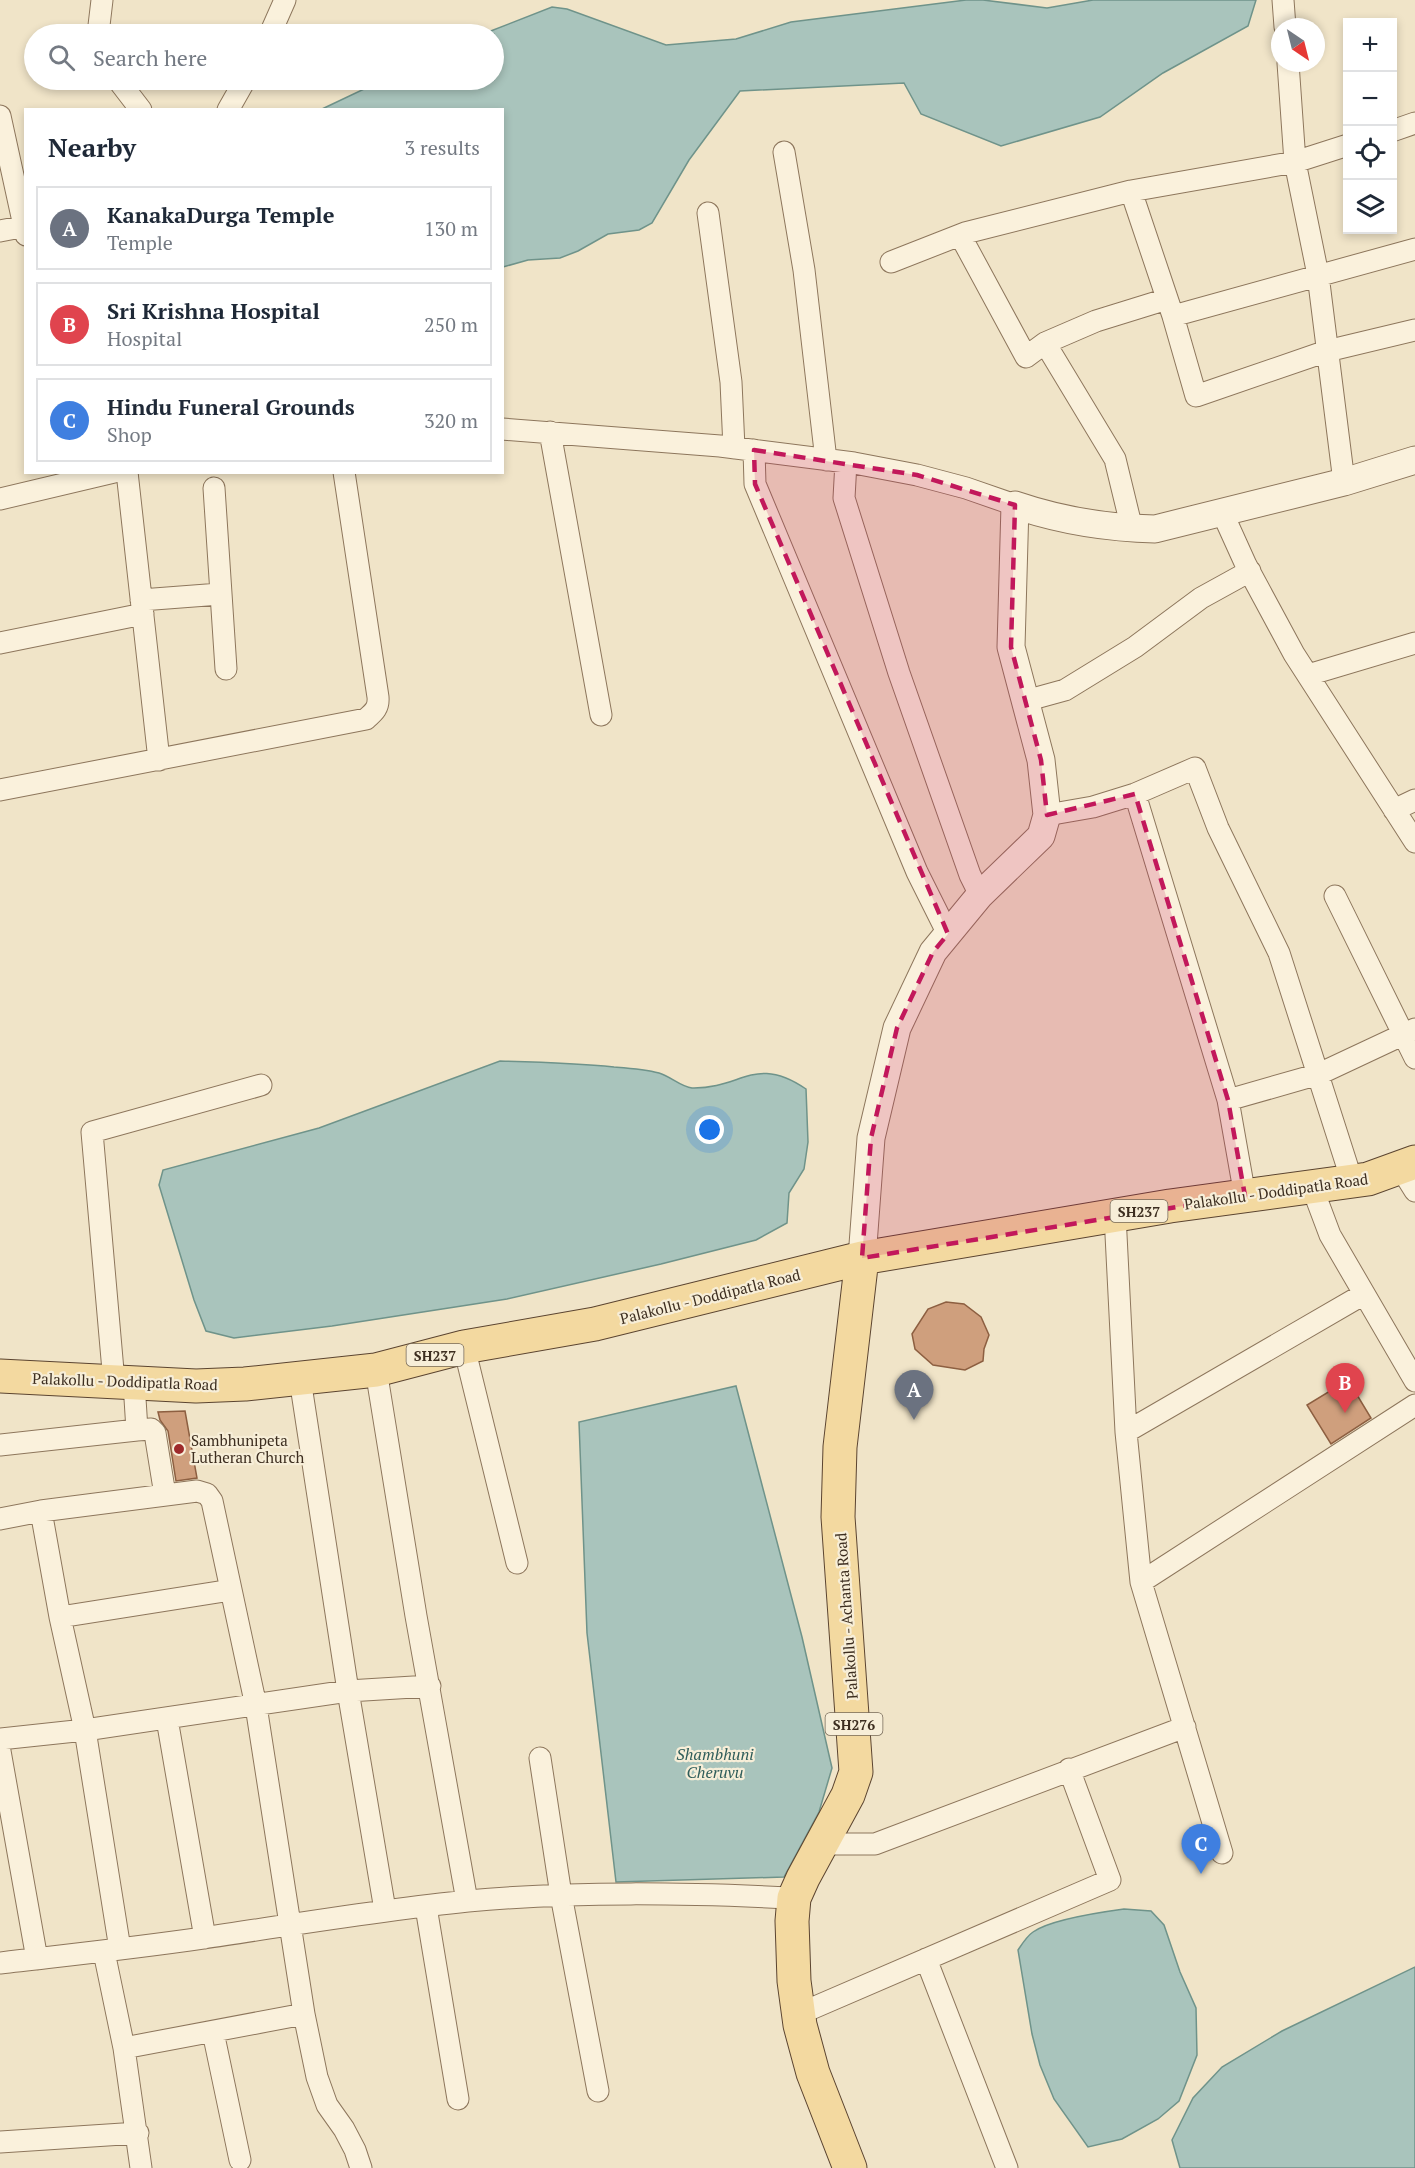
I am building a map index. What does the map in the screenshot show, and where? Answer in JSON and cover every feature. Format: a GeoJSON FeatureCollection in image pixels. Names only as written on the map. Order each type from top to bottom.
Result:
{"type":"FeatureCollection","features":[{"type":"Feature","properties":{"kind":"main road","name":"Palakollu - Doddipatla Road"},"geometry":{"type":"LineString","coordinates":[[0,1376],[196,1386],[300,1379],[376,1370],[464,1347],[596,1324],[862,1258],[1115,1215],[1410,1174]]}},
{"type":"Feature","properties":{"kind":"main road","name":"Palakollu - Achanta Road"},"geometry":{"type":"LineString","coordinates":[[850,2168],[813,2073],[799,2014],[794,1982],[792,1921],[794,1898],[849,1795],[856,1772],[838,1517],[840,1447],[862,1258]]}},
{"type":"Feature","properties":{"kind":"street"},"geometry":{"type":"LineString","coordinates":[[99,24],[102,0]]}},
{"type":"Feature","properties":{"kind":"street"},"geometry":{"type":"LineString","coordinates":[[274,24],[285,0]]}},
{"type":"Feature","properties":{"kind":"street"},"geometry":{"type":"LineString","coordinates":[[1282,0],[1284,18]]}},
{"type":"Feature","properties":{"kind":"street"},"geometry":{"type":"LineString","coordinates":[[1289,72],[1295,162],[1318,275],[1344,482]]}},
{"type":"Feature","properties":{"kind":"street"},"geometry":{"type":"LineString","coordinates":[[126,90],[139,108]]}},
{"type":"Feature","properties":{"kind":"street"},"geometry":{"type":"LineString","coordinates":[[229,108],[239,90]]}},
{"type":"Feature","properties":{"kind":"street"},"geometry":{"type":"LineString","coordinates":[[0,116],[24,224]]}},
{"type":"Feature","properties":{"kind":"street"},"geometry":{"type":"LineString","coordinates":[[1397,129],[1415,123]]}},
{"type":"Feature","properties":{"kind":"street"},"geometry":{"type":"LineString","coordinates":[[891,262],[960,235],[1131,191],[1295,162],[1343,146]]}},
{"type":"Feature","properties":{"kind":"street"},"geometry":{"type":"LineString","coordinates":[[784,152],[844,498],[900,673],[970,875],[980,895]]}},
{"type":"Feature","properties":{"kind":"street"},"geometry":{"type":"LineString","coordinates":[[1131,191],[1170,307],[1196,396],[1327,351],[1415,330]]}},
{"type":"Feature","properties":{"kind":"street"},"geometry":{"type":"LineString","coordinates":[[708,213],[731,382],[744,449],[754,484],[912,861],[948,934]]}},
{"type":"Feature","properties":{"kind":"street"},"geometry":{"type":"LineString","coordinates":[[0,231],[24,229]]}},
{"type":"Feature","properties":{"kind":"street"},"geometry":{"type":"LineString","coordinates":[[960,235],[1026,357],[1045,343],[1096,321],[1318,275],[1415,249]]}},
{"type":"Feature","properties":{"kind":"street"},"geometry":{"type":"LineString","coordinates":[[1045,343],[1114,459],[1132,529]]}},
{"type":"Feature","properties":{"kind":"street"},"geometry":{"type":"LineString","coordinates":[[504,429],[744,449],[836,461],[917,475],[966,488],[1036,512],[1132,529],[1155,530],[1344,482],[1415,460]]}},
{"type":"Feature","properties":{"kind":"street"},"geometry":{"type":"LineString","coordinates":[[550,432],[602,715]]}},
{"type":"Feature","properties":{"kind":"street"},"geometry":{"type":"LineString","coordinates":[[0,499],[76,477],[99,474]]}},
{"type":"Feature","properties":{"kind":"street"},"geometry":{"type":"LineString","coordinates":[[127,474],[159,760]]}},
{"type":"Feature","properties":{"kind":"street"},"geometry":{"type":"LineString","coordinates":[[0,790],[366,719],[375,711],[379,705],[378,697],[344,474]]}},
{"type":"Feature","properties":{"kind":"street"},"geometry":{"type":"LineString","coordinates":[[214,488],[226,669]]}},
{"type":"Feature","properties":{"kind":"street"},"geometry":{"type":"LineString","coordinates":[[862,1258],[872,1138],[897,1028],[933,952],[980,895],[1041,836],[1047,816],[1041,760],[1011,647],[1015,505]]}},
{"type":"Feature","properties":{"kind":"street"},"geometry":{"type":"LineString","coordinates":[[1222,512],[1294,654],[1415,842]]}},
{"type":"Feature","properties":{"kind":"street"},"geometry":{"type":"LineString","coordinates":[[1025,701],[1065,690],[1135,647],[1201,598],[1250,571]]}},
{"type":"Feature","properties":{"kind":"street"},"geometry":{"type":"LineString","coordinates":[[0,643],[142,607],[220,594]]}},
{"type":"Feature","properties":{"kind":"street"},"geometry":{"type":"LineString","coordinates":[[1308,675],[1415,643]]}},
{"type":"Feature","properties":{"kind":"street"},"geometry":{"type":"LineString","coordinates":[[1047,816],[1094,807],[1135,795],[1195,768],[1218,828],[1280,953],[1352,1181]]}},
{"type":"Feature","properties":{"kind":"street"},"geometry":{"type":"LineString","coordinates":[[1135,795],[1228,1100],[1245,1196]]}},
{"type":"Feature","properties":{"kind":"street"},"geometry":{"type":"LineString","coordinates":[[1394,810],[1415,800]]}},
{"type":"Feature","properties":{"kind":"street"},"geometry":{"type":"LineString","coordinates":[[1335,896],[1410,1032],[1415,1058]]}},
{"type":"Feature","properties":{"kind":"street"},"geometry":{"type":"LineString","coordinates":[[1228,1100],[1318,1074],[1410,1032]]}},
{"type":"Feature","properties":{"kind":"street"},"geometry":{"type":"LineString","coordinates":[[137,1430],[124,1382],[92,1132],[261,1085]]}},
{"type":"Feature","properties":{"kind":"street"},"geometry":{"type":"LineString","coordinates":[[1312,1186],[1330,1235],[1415,1381]]}},
{"type":"Feature","properties":{"kind":"street"},"geometry":{"type":"LineString","coordinates":[[1115,1215],[1126,1432],[1141,1582],[1222,1854]]}},
{"type":"Feature","properties":{"kind":"street"},"geometry":{"type":"LineString","coordinates":[[1126,1432],[1364,1294]]}},
{"type":"Feature","properties":{"kind":"street"},"geometry":{"type":"LineString","coordinates":[[464,1347],[517,1563]]}},
{"type":"Feature","properties":{"kind":"street"},"geometry":{"type":"LineString","coordinates":[[376,1370],[416,1616],[467,1901]]}},
{"type":"Feature","properties":{"kind":"street"},"geometry":{"type":"LineString","coordinates":[[300,1379],[348,1691],[385,1910]]}},
{"type":"Feature","properties":{"kind":"street"},"geometry":{"type":"LineString","coordinates":[[1141,1582],[1415,1405]]}},
{"type":"Feature","properties":{"kind":"street"},"geometry":{"type":"LineString","coordinates":[[0,1445],[151,1429],[155,1433],[165,1495]]}},
{"type":"Feature","properties":{"kind":"street"},"geometry":{"type":"LineString","coordinates":[[0,1519],[41,1511],[197,1491],[207,1494],[212,1501],[256,1706],[304,2014],[317,2077],[327,2105],[349,2140],[361,2168]]}},
{"type":"Feature","properties":{"kind":"street"},"geometry":{"type":"LineString","coordinates":[[41,1511],[60,1617],[85,1731],[141,2168]]}},
{"type":"Feature","properties":{"kind":"street"},"geometry":{"type":"LineString","coordinates":[[60,1617],[231,1590]]}},
{"type":"Feature","properties":{"kind":"street"},"geometry":{"type":"LineString","coordinates":[[0,1738],[85,1731],[348,1691],[430,1686]]}},
{"type":"Feature","properties":{"kind":"street"},"geometry":{"type":"LineString","coordinates":[[167,1719],[205,1938]]}},
{"type":"Feature","properties":{"kind":"street"},"geometry":{"type":"LineString","coordinates":[[822,1844],[875,1844],[1185,1727]]}},
{"type":"Feature","properties":{"kind":"street"},"geometry":{"type":"LineString","coordinates":[[0,1751],[37,1959]]}},
{"type":"Feature","properties":{"kind":"street"},"geometry":{"type":"LineString","coordinates":[[540,1758],[561,1895],[598,2091]]}},
{"type":"Feature","properties":{"kind":"street"},"geometry":{"type":"LineString","coordinates":[[799,2014],[1110,1880],[1069,1769]]}},
{"type":"Feature","properties":{"kind":"street"},"geometry":{"type":"LineString","coordinates":[[0,1963],[205,1938],[385,1910],[467,1901],[561,1895],[648,1893],[794,1898]]}},
{"type":"Feature","properties":{"kind":"street"},"geometry":{"type":"LineString","coordinates":[[426,1906],[458,2099]]}},
{"type":"Feature","properties":{"kind":"street"},"geometry":{"type":"LineString","coordinates":[[926,1959],[1007,2168]]}},
{"type":"Feature","properties":{"kind":"street"},"geometry":{"type":"LineString","coordinates":[[124,2048],[304,2014]]}},
{"type":"Feature","properties":{"kind":"street"},"geometry":{"type":"LineString","coordinates":[[213,2032],[240,2160]]}},
{"type":"Feature","properties":{"kind":"street"},"geometry":{"type":"LineString","coordinates":[[0,2142],[138,2133]]}},
{"type":"Feature","properties":{"kind":"highlighted area"},"geometry":{"type":"Polygon","coordinates":[[[754,450],[917,475],[1015,505],[1011,647],[1041,760],[1047,815],[1135,794],[1228,1100],[1245,1196],[862,1258],[871,1138],[897,1028],[933,952],[948,934],[755,484],[754,450]]]}},
{"type":"Feature","properties":{"kind":"water"},"geometry":{"type":"Polygon","coordinates":[[[966,0],[1047,8],[1093,0],[1256,0],[1248,26],[1163,73],[1100,117],[1001,146],[921,114],[904,83],[740,91],[689,160],[652,223],[639,230],[608,234],[560,258],[528,260],[504,267],[504,108],[324,108],[362,90],[504,90],[504,26],[552,7],[567,9],[666,45],[736,39],[791,22],[966,0]]]}},
{"type":"Feature","properties":{"kind":"water"},"geometry":{"type":"Polygon","coordinates":[[[500,1061],[642,1070],[663,1074],[692,1088],[724,1084],[761,1074],[774,1074],[789,1079],[806,1089],[808,1142],[804,1169],[789,1193],[787,1223],[756,1240],[507,1299],[332,1326],[234,1338],[206,1331],[194,1300],[159,1185],[163,1170],[319,1128],[500,1061]]]}},
{"type":"Feature","properties":{"kind":"water","name":"Shambhuni Cheruvu"},"geometry":{"type":"Polygon","coordinates":[[[736,1386],[802,1637],[832,1768],[819,1812],[784,1877],[616,1882],[587,1633],[579,1422],[736,1386]]]}},
{"type":"Feature","properties":{"kind":"water"},"geometry":{"type":"Polygon","coordinates":[[[1124,1909],[1151,1911],[1164,1925],[1180,1972],[1196,2008],[1197,2055],[1179,2101],[1158,2119],[1122,2139],[1088,2147],[1054,2099],[1040,2065],[1032,2034],[1018,1950],[1033,1932],[1041,1927],[1077,1917],[1124,1909]]]}},
{"type":"Feature","properties":{"kind":"water"},"geometry":{"type":"Polygon","coordinates":[[[1415,1967],[1415,2168],[1180,2168],[1172,2140],[1193,2098],[1222,2067],[1282,2031],[1415,1967]]]}},
{"type":"Feature","properties":{"kind":"building"},"geometry":{"type":"Polygon","coordinates":[[[946,1302],[964,1304],[981,1317],[989,1335],[983,1361],[965,1370],[933,1365],[915,1349],[912,1334],[928,1309],[946,1302]]]}},
{"type":"Feature","properties":{"kind":"building"},"geometry":{"type":"Polygon","coordinates":[[[1348,1380],[1371,1418],[1331,1444],[1307,1405],[1348,1380]]]}},
{"type":"Feature","properties":{"kind":"building","name":"Sambhunipeta Lutheran Church"},"geometry":{"type":"Polygon","coordinates":[[[185,1411],[197,1478],[176,1481],[168,1431],[160,1420],[158,1412],[185,1411]]]}},
{"type":"Feature","properties":{"kind":"place","name":"Sri Krishna Hospital"},"geometry":{"type":"Point","coordinates":[1345,1413]}},
{"type":"Feature","properties":{"kind":"place","name":"KanakaDurga Temple"},"geometry":{"type":"Point","coordinates":[914,1420]}},
{"type":"Feature","properties":{"kind":"place","name":"Sambhunipeta Lutheran Church"},"geometry":{"type":"Point","coordinates":[179,1449]}},
{"type":"Feature","properties":{"kind":"place","name":"Hindu Funeral Grounds"},"geometry":{"type":"Point","coordinates":[1201,1874]}}]}
